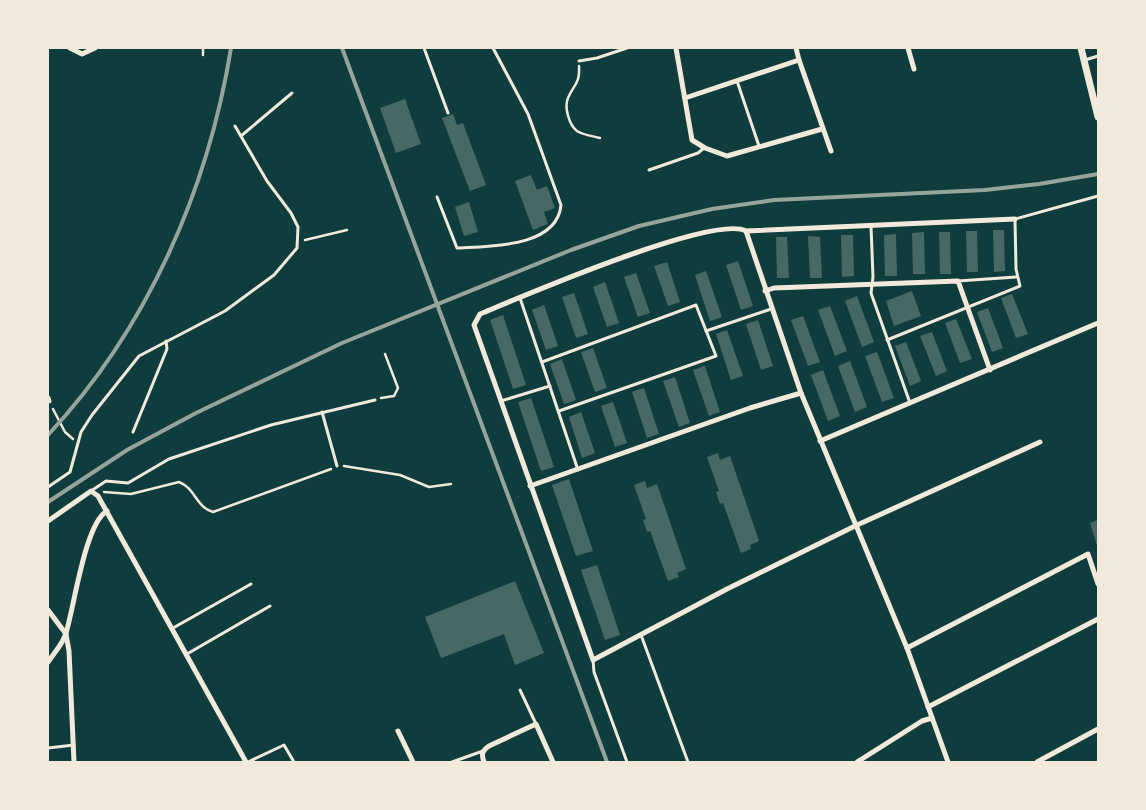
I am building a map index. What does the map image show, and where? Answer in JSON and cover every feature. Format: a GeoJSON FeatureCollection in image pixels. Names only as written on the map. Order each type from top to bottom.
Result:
{"type":"FeatureCollection","features":[{"type":"Feature","properties":{"kind":"street"},"geometry":{"type":"LineString","coordinates":[[70,48],[82,54],[95,48]]}},
{"type":"Feature","properties":{"kind":"street"},"geometry":{"type":"LineString","coordinates":[[676,48],[692,140],[705,148],[727,156],[822,129]]}},
{"type":"Feature","properties":{"kind":"street"},"geometry":{"type":"LineString","coordinates":[[796,48],[831,151]]}},
{"type":"Feature","properties":{"kind":"street"},"geometry":{"type":"LineString","coordinates":[[908,48],[914,69]]}},
{"type":"Feature","properties":{"kind":"street"},"geometry":{"type":"LineString","coordinates":[[1081,48],[1098,117]]}},
{"type":"Feature","properties":{"kind":"street"},"geometry":{"type":"LineString","coordinates":[[685,98],[799,60]]}},
{"type":"Feature","properties":{"kind":"street"},"geometry":{"type":"LineString","coordinates":[[1015,219],[746,231],[734,228],[684,238],[606,262],[480,314],[474,325],[593,660],[727,589],[855,526],[1040,442]]}},
{"type":"Feature","properties":{"kind":"street"},"geometry":{"type":"LineString","coordinates":[[746,231],[801,393],[906,648],[948,762]]}},
{"type":"Feature","properties":{"kind":"street"},"geometry":{"type":"LineString","coordinates":[[766,291],[774,288],[958,281],[990,370]]}},
{"type":"Feature","properties":{"kind":"street"},"geometry":{"type":"LineString","coordinates":[[820,441],[1098,323]]}},
{"type":"Feature","properties":{"kind":"street"},"geometry":{"type":"LineString","coordinates":[[530,486],[750,408],[801,393]]}},
{"type":"Feature","properties":{"kind":"street"},"geometry":{"type":"LineString","coordinates":[[48,521],[91,491],[98,496],[247,762]]}},
{"type":"Feature","properties":{"kind":"street"},"geometry":{"type":"LineString","coordinates":[[48,662],[66,634],[86,550],[97,520],[107,511]]}},
{"type":"Feature","properties":{"kind":"street"},"geometry":{"type":"LineString","coordinates":[[906,648],[1088,554],[1098,584]]}},
{"type":"Feature","properties":{"kind":"street"},"geometry":{"type":"LineString","coordinates":[[48,610],[66,634],[70,660],[74,762]]}},
{"type":"Feature","properties":{"kind":"street"},"geometry":{"type":"LineString","coordinates":[[928,707],[1098,619]]}},
{"type":"Feature","properties":{"kind":"street"},"geometry":{"type":"LineString","coordinates":[[857,762],[922,721],[932,718]]}},
{"type":"Feature","properties":{"kind":"street"},"geometry":{"type":"LineString","coordinates":[[484,762],[483,751],[536,724],[553,762]]}},
{"type":"Feature","properties":{"kind":"street"},"geometry":{"type":"LineString","coordinates":[[1037,762],[1098,729]]}},
{"type":"Feature","properties":{"kind":"street"},"geometry":{"type":"LineString","coordinates":[[398,731],[413,762]]}},
{"type":"Feature","properties":{"kind":"lane"},"geometry":{"type":"LineString","coordinates":[[424,48],[448,113]]}},
{"type":"Feature","properties":{"kind":"lane"},"geometry":{"type":"LineString","coordinates":[[437,197],[456,248],[510,244],[542,233],[554,226],[560,216],[561,205],[528,114],[493,48]]}},
{"type":"Feature","properties":{"kind":"lane"},"geometry":{"type":"LineString","coordinates":[[579,61],[597,58],[627,48]]}},
{"type":"Feature","properties":{"kind":"lane"},"geometry":{"type":"LineString","coordinates":[[1084,61],[1098,56]]}},
{"type":"Feature","properties":{"kind":"lane"},"geometry":{"type":"LineString","coordinates":[[737,81],[759,146]]}},
{"type":"Feature","properties":{"kind":"lane"},"geometry":{"type":"LineString","coordinates":[[241,136],[292,93]]}},
{"type":"Feature","properties":{"kind":"lane"},"geometry":{"type":"LineString","coordinates":[[48,487],[70,472],[77,443],[92,415],[139,356],[225,310],[274,275],[297,248],[298,227],[291,213],[267,181],[234,126]]}},
{"type":"Feature","properties":{"kind":"lane"},"geometry":{"type":"LineString","coordinates":[[649,170],[698,154],[705,148]]}},
{"type":"Feature","properties":{"kind":"lane"},"geometry":{"type":"LineString","coordinates":[[887,340],[1020,286],[1016,277],[1015,219],[1098,196]]}},
{"type":"Feature","properties":{"kind":"lane"},"geometry":{"type":"LineString","coordinates":[[872,226],[871,293],[911,404]]}},
{"type":"Feature","properties":{"kind":"lane"},"geometry":{"type":"LineString","coordinates":[[958,281],[1016,277]]}},
{"type":"Feature","properties":{"kind":"lane"},"geometry":{"type":"LineString","coordinates":[[520,297],[578,470]]}},
{"type":"Feature","properties":{"kind":"lane"},"geometry":{"type":"LineString","coordinates":[[542,362],[696,305],[716,356],[558,411]]}},
{"type":"Feature","properties":{"kind":"lane"},"geometry":{"type":"LineString","coordinates":[[706,331],[772,309]]}},
{"type":"Feature","properties":{"kind":"lane"},"geometry":{"type":"LineString","coordinates":[[133,432],[167,349],[166,341]]}},
{"type":"Feature","properties":{"kind":"lane"},"geometry":{"type":"LineString","coordinates":[[501,401],[550,386]]}},
{"type":"Feature","properties":{"kind":"lane"},"geometry":{"type":"LineString","coordinates":[[91,491],[106,481],[128,483],[169,459],[271,425],[375,400]]}},
{"type":"Feature","properties":{"kind":"lane"},"geometry":{"type":"LineString","coordinates":[[322,412],[337,466]]}},
{"type":"Feature","properties":{"kind":"lane"},"geometry":{"type":"LineString","coordinates":[[173,628],[251,584]]}},
{"type":"Feature","properties":{"kind":"lane"},"geometry":{"type":"LineString","coordinates":[[187,654],[270,606]]}},
{"type":"Feature","properties":{"kind":"lane"},"geometry":{"type":"LineString","coordinates":[[641,634],[688,762]]}},
{"type":"Feature","properties":{"kind":"lane"},"geometry":{"type":"LineString","coordinates":[[593,660],[594,672],[627,762]]}},
{"type":"Feature","properties":{"kind":"lane"},"geometry":{"type":"LineString","coordinates":[[520,690],[536,724]]}},
{"type":"Feature","properties":{"kind":"lane"},"geometry":{"type":"LineString","coordinates":[[48,748],[74,745]]}},
{"type":"Feature","properties":{"kind":"lane"},"geometry":{"type":"LineString","coordinates":[[247,762],[284,745],[294,762]]}},
{"type":"Feature","properties":{"kind":"lane"},"geometry":{"type":"LineString","coordinates":[[452,762],[474,752],[483,751]]}},
{"type":"Feature","properties":{"kind":"path"},"geometry":{"type":"LineString","coordinates":[[203,48],[203,55]]}},
{"type":"Feature","properties":{"kind":"path"},"geometry":{"type":"LineString","coordinates":[[579,61],[580,81],[567,101],[567,110],[573,127],[578,132],[600,138]]}},
{"type":"Feature","properties":{"kind":"path"},"geometry":{"type":"LineString","coordinates":[[298,243],[318,235],[347,230]]}},
{"type":"Feature","properties":{"kind":"path"},"geometry":{"type":"LineString","coordinates":[[375,400],[394,396],[398,388],[385,354]]}},
{"type":"Feature","properties":{"kind":"path"},"geometry":{"type":"LineString","coordinates":[[48,399],[65,432],[77,443]]}},
{"type":"Feature","properties":{"kind":"path"},"geometry":{"type":"LineString","coordinates":[[91,491],[131,494],[179,482],[190,488],[201,506],[213,512],[319,475],[337,466],[400,475],[429,487],[451,484]]}},
{"type":"Feature","properties":{"kind":"building"},"geometry":{"type":"Polygon","coordinates":[[[405,99],[421,144],[396,153],[380,108],[405,99]]]}},
{"type":"Feature","properties":{"kind":"building"},"geometry":{"type":"Polygon","coordinates":[[[453,114],[457,125],[463,123],[486,185],[470,191],[442,118],[453,114]]]}},
{"type":"Feature","properties":{"kind":"building"},"geometry":{"type":"Polygon","coordinates":[[[531,175],[537,190],[547,186],[555,208],[544,212],[548,224],[533,230],[515,181],[531,175]]]}},
{"type":"Feature","properties":{"kind":"building"},"geometry":{"type":"Polygon","coordinates":[[[469,202],[478,232],[464,236],[455,207],[469,202]]]}},
{"type":"Feature","properties":{"kind":"building"},"geometry":{"type":"Polygon","coordinates":[[[993,230],[1004,230],[1005,271],[994,272],[993,230]]]}},
{"type":"Feature","properties":{"kind":"building"},"geometry":{"type":"Polygon","coordinates":[[[966,231],[977,231],[978,272],[967,272],[966,231]]]}},
{"type":"Feature","properties":{"kind":"building"},"geometry":{"type":"Polygon","coordinates":[[[924,232],[925,274],[913,274],[912,233],[924,232]]]}},
{"type":"Feature","properties":{"kind":"building"},"geometry":{"type":"Polygon","coordinates":[[[939,232],[950,232],[951,274],[940,274],[939,232]]]}},
{"type":"Feature","properties":{"kind":"building"},"geometry":{"type":"Polygon","coordinates":[[[896,234],[897,276],[885,276],[884,235],[896,234]]]}},
{"type":"Feature","properties":{"kind":"building"},"geometry":{"type":"Polygon","coordinates":[[[841,235],[853,235],[854,276],[842,277],[841,235]]]}},
{"type":"Feature","properties":{"kind":"building"},"geometry":{"type":"Polygon","coordinates":[[[808,236],[820,237],[822,278],[810,278],[808,236]]]}},
{"type":"Feature","properties":{"kind":"building"},"geometry":{"type":"Polygon","coordinates":[[[776,237],[787,237],[789,278],[777,278],[776,237]]]}},
{"type":"Feature","properties":{"kind":"building"},"geometry":{"type":"Polygon","coordinates":[[[738,261],[753,306],[741,310],[726,265],[738,261]]]}},
{"type":"Feature","properties":{"kind":"building"},"geometry":{"type":"Polygon","coordinates":[[[667,262],[680,302],[668,306],[654,266],[667,262]]]}},
{"type":"Feature","properties":{"kind":"building"},"geometry":{"type":"Polygon","coordinates":[[[706,271],[722,317],[710,321],[695,275],[706,271]]]}},
{"type":"Feature","properties":{"kind":"building"},"geometry":{"type":"Polygon","coordinates":[[[636,273],[650,313],[638,317],[624,277],[636,273]]]}},
{"type":"Feature","properties":{"kind":"building"},"geometry":{"type":"Polygon","coordinates":[[[605,282],[619,323],[607,327],[593,287],[605,282]]]}},
{"type":"Feature","properties":{"kind":"building"},"geometry":{"type":"Polygon","coordinates":[[[912,291],[921,316],[894,326],[886,301],[912,291]]]}},
{"type":"Feature","properties":{"kind":"building"},"geometry":{"type":"Polygon","coordinates":[[[574,293],[588,334],[576,338],[562,297],[574,293]]]}},
{"type":"Feature","properties":{"kind":"building"},"geometry":{"type":"Polygon","coordinates":[[[1012,294],[1028,334],[1016,338],[1001,298],[1012,294]]]}},
{"type":"Feature","properties":{"kind":"building"},"geometry":{"type":"Polygon","coordinates":[[[857,296],[874,342],[862,347],[845,301],[857,296]]]}},
{"type":"Feature","properties":{"kind":"building"},"geometry":{"type":"Polygon","coordinates":[[[544,305],[558,346],[546,350],[532,310],[544,305]]]}},
{"type":"Feature","properties":{"kind":"building"},"geometry":{"type":"Polygon","coordinates":[[[830,306],[847,351],[835,356],[818,310],[830,306]]]}},
{"type":"Feature","properties":{"kind":"building"},"geometry":{"type":"Polygon","coordinates":[[[988,308],[1003,348],[992,352],[977,312],[988,308]]]}},
{"type":"Feature","properties":{"kind":"building"},"geometry":{"type":"Polygon","coordinates":[[[503,315],[526,385],[513,389],[490,320],[503,315]]]}},
{"type":"Feature","properties":{"kind":"building"},"geometry":{"type":"Polygon","coordinates":[[[803,316],[820,362],[808,366],[791,320],[803,316]]]}},
{"type":"Feature","properties":{"kind":"building"},"geometry":{"type":"Polygon","coordinates":[[[956,319],[972,359],[960,363],[945,323],[956,319]]]}},
{"type":"Feature","properties":{"kind":"building"},"geometry":{"type":"Polygon","coordinates":[[[758,320],[773,366],[761,370],[746,324],[758,320]]]}},
{"type":"Feature","properties":{"kind":"building"},"geometry":{"type":"Polygon","coordinates":[[[727,330],[743,376],[731,380],[716,334],[727,330]]]}},
{"type":"Feature","properties":{"kind":"building"},"geometry":{"type":"Polygon","coordinates":[[[932,332],[947,371],[936,376],[920,336],[932,332]]]}},
{"type":"Feature","properties":{"kind":"building"},"geometry":{"type":"Polygon","coordinates":[[[906,342],[921,381],[910,386],[895,346],[906,342]]]}},
{"type":"Feature","properties":{"kind":"building"},"geometry":{"type":"Polygon","coordinates":[[[593,348],[607,388],[595,392],[581,352],[593,348]]]}},
{"type":"Feature","properties":{"kind":"building"},"geometry":{"type":"Polygon","coordinates":[[[877,352],[894,398],[882,402],[865,356],[877,352]]]}},
{"type":"Feature","properties":{"kind":"building"},"geometry":{"type":"Polygon","coordinates":[[[562,359],[576,400],[564,404],[550,364],[562,359]]]}},
{"type":"Feature","properties":{"kind":"building"},"geometry":{"type":"Polygon","coordinates":[[[850,361],[867,407],[855,412],[838,366],[850,361]]]}},
{"type":"Feature","properties":{"kind":"building"},"geometry":{"type":"Polygon","coordinates":[[[705,366],[720,412],[709,416],[693,370],[705,366]]]}},
{"type":"Feature","properties":{"kind":"building"},"geometry":{"type":"Polygon","coordinates":[[[823,370],[840,416],[828,421],[811,375],[823,370]]]}},
{"type":"Feature","properties":{"kind":"building"},"geometry":{"type":"Polygon","coordinates":[[[675,377],[690,423],[679,427],[663,381],[675,377]]]}},
{"type":"Feature","properties":{"kind":"building"},"geometry":{"type":"Polygon","coordinates":[[[644,388],[659,434],[647,438],[632,392],[644,388]]]}},
{"type":"Feature","properties":{"kind":"building"},"geometry":{"type":"Polygon","coordinates":[[[531,398],[554,467],[541,471],[518,402],[531,398]]]}},
{"type":"Feature","properties":{"kind":"building"},"geometry":{"type":"Polygon","coordinates":[[[613,402],[627,443],[615,447],[601,406],[613,402]]]}},
{"type":"Feature","properties":{"kind":"building"},"geometry":{"type":"Polygon","coordinates":[[[581,412],[595,453],[582,458],[569,417],[581,412]]]}},
{"type":"Feature","properties":{"kind":"building"},"geometry":{"type":"Polygon","coordinates":[[[718,453],[720,460],[730,456],[759,541],[750,545],[751,549],[741,553],[723,503],[720,504],[716,492],[719,491],[707,457],[718,453]]]}},
{"type":"Feature","properties":{"kind":"building"},"geometry":{"type":"Polygon","coordinates":[[[569,479],[593,551],[576,556],[552,485],[569,479]]]}},
{"type":"Feature","properties":{"kind":"building"},"geometry":{"type":"Polygon","coordinates":[[[645,481],[647,488],[657,484],[686,569],[677,573],[679,577],[668,581],[650,531],[647,532],[643,520],[646,519],[634,485],[645,481]]]}},
{"type":"Feature","properties":{"kind":"building"},"geometry":{"type":"Polygon","coordinates":[[[1098,520],[1098,549],[1090,523],[1098,520]]]}},
{"type":"Feature","properties":{"kind":"building"},"geometry":{"type":"Polygon","coordinates":[[[597,565],[620,635],[605,640],[581,570],[597,565]]]}},
{"type":"Feature","properties":{"kind":"building"},"geometry":{"type":"Polygon","coordinates":[[[515,581],[544,653],[515,665],[504,634],[441,658],[425,617],[515,581]]]}},
{"type":"Feature","properties":{"kind":"railway"},"geometry":{"type":"LineString","coordinates":[[48,435],[83,394],[115,350],[143,303],[168,255],[189,205],[207,153],[221,101],[231,48]]}},
{"type":"Feature","properties":{"kind":"railway"},"geometry":{"type":"LineString","coordinates":[[342,48],[607,762]]}},
{"type":"Feature","properties":{"kind":"railway"},"geometry":{"type":"LineString","coordinates":[[48,502],[127,450],[196,413],[342,343],[571,250],[639,226],[712,209],[774,200],[985,190],[1039,184],[1098,174]]}}]}
